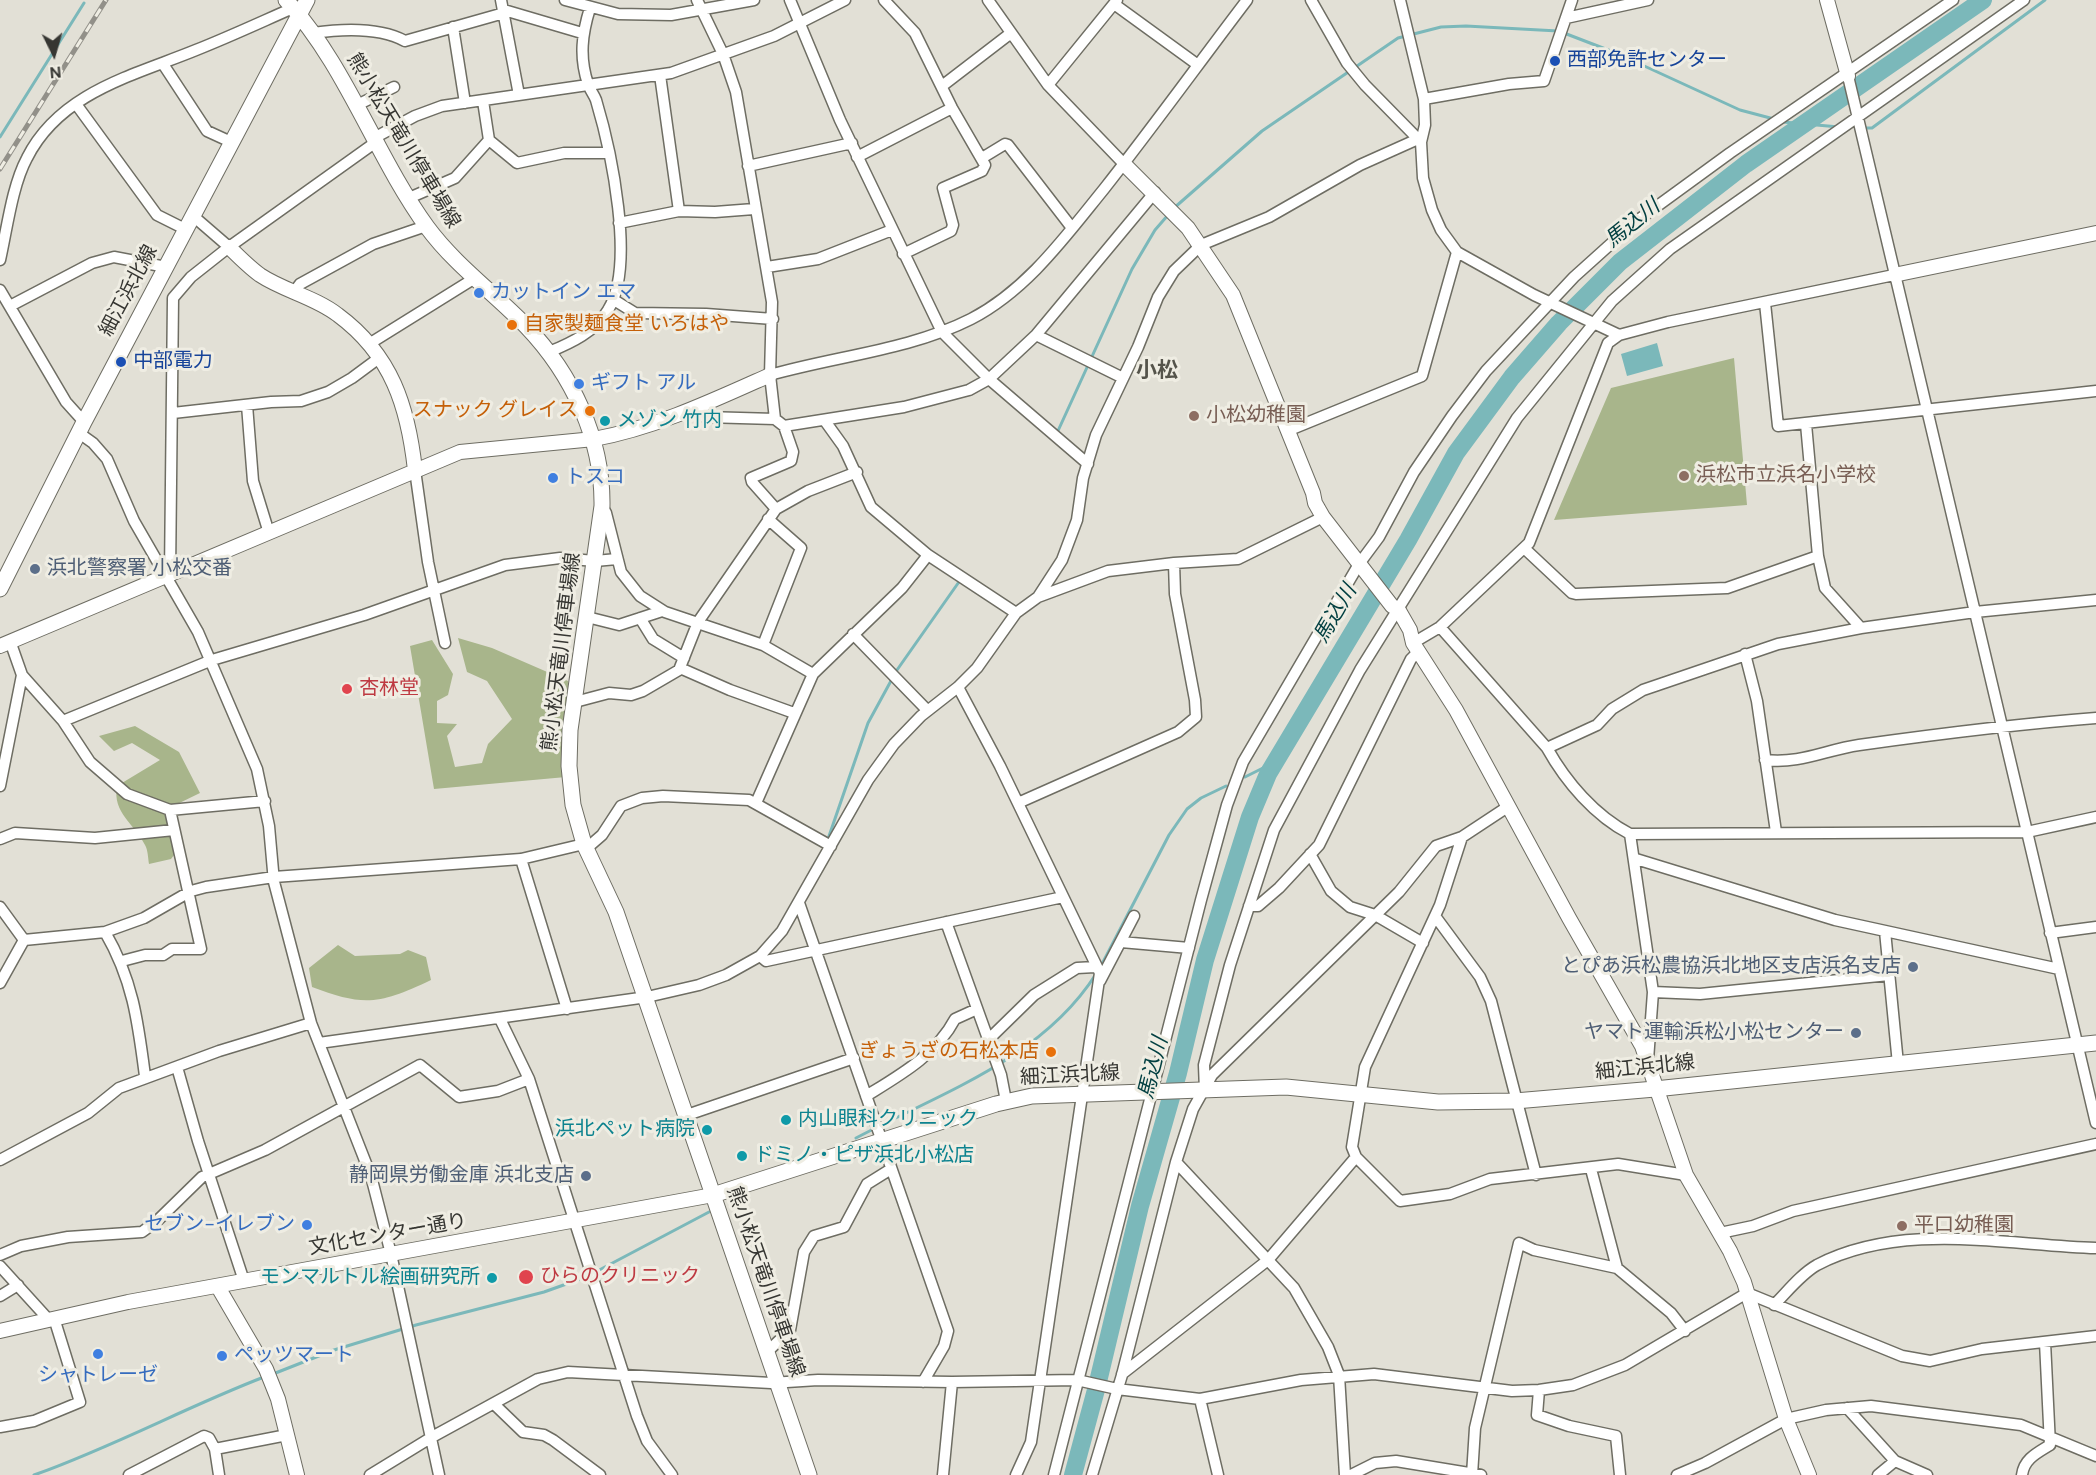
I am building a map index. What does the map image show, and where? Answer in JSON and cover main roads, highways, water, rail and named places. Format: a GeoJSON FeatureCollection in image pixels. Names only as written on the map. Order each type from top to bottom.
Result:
{"type":"FeatureCollection","features":[{"type":"Feature","properties":{"kind":"main road","name":"熊小松天竜川停車場線"},"geometry":{"type":"LineString","coordinates":[[296,5],[426,226],[452,257],[526,326],[549,352],[567,381],[594,439],[601,470],[602,506],[570,730],[573,805],[585,846],[616,912],[646,997],[809,1475]]}},
{"type":"Feature","properties":{"kind":"main road","name":"細江浜北線"},"geometry":{"type":"LineString","coordinates":[[0,589],[81,427],[231,142],[296,5]]}},
{"type":"Feature","properties":{"kind":"main road","name":"細江浜北線"},"geometry":{"type":"LineString","coordinates":[[713,1196],[878,1132],[1032,1096],[1286,1087],[1438,1102],[1515,1101],[1655,1089],[2096,1043]]}},
{"type":"Feature","properties":{"kind":"water"},"geometry":{"type":"Polygon","coordinates":[[[1657,343],[1663,366],[1627,376],[1621,354],[1657,343]]]}},
{"type":"Feature","properties":{"kind":"waterway","name":"馬込川"},"geometry":{"type":"LineString","coordinates":[[1073,1475],[1140,1206],[1178,1073],[1205,960],[1250,817],[1268,774],[1408,540],[1456,453],[1512,377],[1559,323],[1620,262],[1746,164],[1983,0]]}},
{"type":"Feature","properties":{"kind":"waterway"},"geometry":{"type":"LineString","coordinates":[[1863,128],[1872,128],[2045,0]]}},
{"type":"Feature","properties":{"kind":"waterway"},"geometry":{"type":"LineString","coordinates":[[0,137],[84,3]]}},
{"type":"Feature","properties":{"kind":"waterway"},"geometry":{"type":"LineString","coordinates":[[1174,208],[1262,131],[1398,38],[1441,27],[1466,26],[1558,31]]}},
{"type":"Feature","properties":{"kind":"waterway"},"geometry":{"type":"LineString","coordinates":[[1564,33],[1616,53],[1740,110],[1774,119]]}},
{"type":"Feature","properties":{"kind":"waterway"},"geometry":{"type":"LineString","coordinates":[[1783,122],[1839,127]]}},
{"type":"Feature","properties":{"kind":"waterway"},"geometry":{"type":"LineString","coordinates":[[1057,433],[1132,269],[1155,230],[1168,215]]}},
{"type":"Feature","properties":{"kind":"waterway"},"geometry":{"type":"LineString","coordinates":[[897,670],[961,579]]}},
{"type":"Feature","properties":{"kind":"waterway"},"geometry":{"type":"LineString","coordinates":[[828,839],[868,723],[892,679]]}},
{"type":"Feature","properties":{"kind":"waterway"},"geometry":{"type":"LineString","coordinates":[[1245,777],[1275,762]]}},
{"type":"Feature","properties":{"kind":"waterway"},"geometry":{"type":"LineString","coordinates":[[1101,966],[1169,835],[1187,809],[1201,798],[1226,786]]}},
{"type":"Feature","properties":{"kind":"waterway"},"geometry":{"type":"LineString","coordinates":[[856,1138],[955,1089],[1019,1051],[1048,1029],[1074,1004],[1096,974]]}},
{"type":"Feature","properties":{"kind":"waterway"},"geometry":{"type":"LineString","coordinates":[[273,1374],[334,1350],[416,1325],[544,1292],[586,1277],[709,1212]]}},
{"type":"Feature","properties":{"kind":"waterway"},"geometry":{"type":"LineString","coordinates":[[34,1475],[264,1377]]}},
{"type":"Feature","properties":{"kind":"railway"},"geometry":{"type":"LineString","coordinates":[[0,169],[106,0]]}},
{"type":"Feature","properties":{"kind":"place","name":"西部免許センター"},"geometry":{"type":"Point","coordinates":[1555,61]}},
{"type":"Feature","properties":{"kind":"place","name":"カットイン エマ"},"geometry":{"type":"Point","coordinates":[479,293]}},
{"type":"Feature","properties":{"kind":"place","name":"自家製麺食堂 いろはや"},"geometry":{"type":"Point","coordinates":[512,325]}},
{"type":"Feature","properties":{"kind":"place","name":"中部電力"},"geometry":{"type":"Point","coordinates":[121,362]}},
{"type":"Feature","properties":{"kind":"place","name":"ギフト アル"},"geometry":{"type":"Point","coordinates":[579,384]}},
{"type":"Feature","properties":{"kind":"place","name":"スナック グレイス"},"geometry":{"type":"Point","coordinates":[590,411]}},
{"type":"Feature","properties":{"kind":"place","name":"小松幼稚園"},"geometry":{"type":"Point","coordinates":[1194,416]}},
{"type":"Feature","properties":{"kind":"place","name":"メゾン 竹内"},"geometry":{"type":"Point","coordinates":[605,421]}},
{"type":"Feature","properties":{"kind":"place","name":"浜松市立浜名小学校"},"geometry":{"type":"Point","coordinates":[1684,476]}},
{"type":"Feature","properties":{"kind":"place","name":"トスコ"},"geometry":{"type":"Point","coordinates":[553,478]}},
{"type":"Feature","properties":{"kind":"place","name":"浜北警察署 小松交番"},"geometry":{"type":"Point","coordinates":[35,569]}},
{"type":"Feature","properties":{"kind":"place","name":"杏林堂"},"geometry":{"type":"Point","coordinates":[347,689]}},
{"type":"Feature","properties":{"kind":"place","name":"とぴあ浜松農協浜北地区支店浜名支店"},"geometry":{"type":"Point","coordinates":[1913,967]}},
{"type":"Feature","properties":{"kind":"place","name":"ヤマト運輸浜松小松センター"},"geometry":{"type":"Point","coordinates":[1856,1033]}},
{"type":"Feature","properties":{"kind":"place","name":"ぎょうざの石松本店"},"geometry":{"type":"Point","coordinates":[1051,1052]}},
{"type":"Feature","properties":{"kind":"place","name":"内山眼科クリニック"},"geometry":{"type":"Point","coordinates":[786,1120]}},
{"type":"Feature","properties":{"kind":"place","name":"浜北ペット病院"},"geometry":{"type":"Point","coordinates":[707,1130]}},
{"type":"Feature","properties":{"kind":"place","name":"ドミノ・ピザ浜北小松店"},"geometry":{"type":"Point","coordinates":[742,1156]}},
{"type":"Feature","properties":{"kind":"place","name":"静岡県労働金庫 浜北支店"},"geometry":{"type":"Point","coordinates":[586,1176]}},
{"type":"Feature","properties":{"kind":"place","name":"セブン-イレブン"},"geometry":{"type":"Point","coordinates":[307,1225]}},
{"type":"Feature","properties":{"kind":"place","name":"平口幼稚園"},"geometry":{"type":"Point","coordinates":[1902,1226]}},
{"type":"Feature","properties":{"kind":"place","name":"ひらのクリニック"},"geometry":{"type":"Point","coordinates":[526,1277]}},
{"type":"Feature","properties":{"kind":"place","name":"モンマルトル絵画研究所"},"geometry":{"type":"Point","coordinates":[492,1278]}},
{"type":"Feature","properties":{"kind":"place","name":"シャトレーゼ"},"geometry":{"type":"Point","coordinates":[98,1354]}},
{"type":"Feature","properties":{"kind":"place","name":"ペッツマート"},"geometry":{"type":"Point","coordinates":[222,1356]}},
{"type":"Feature","properties":{"kind":"district","name":"小松"},"geometry":{"type":"Point","coordinates":[1157,371]}}]}
